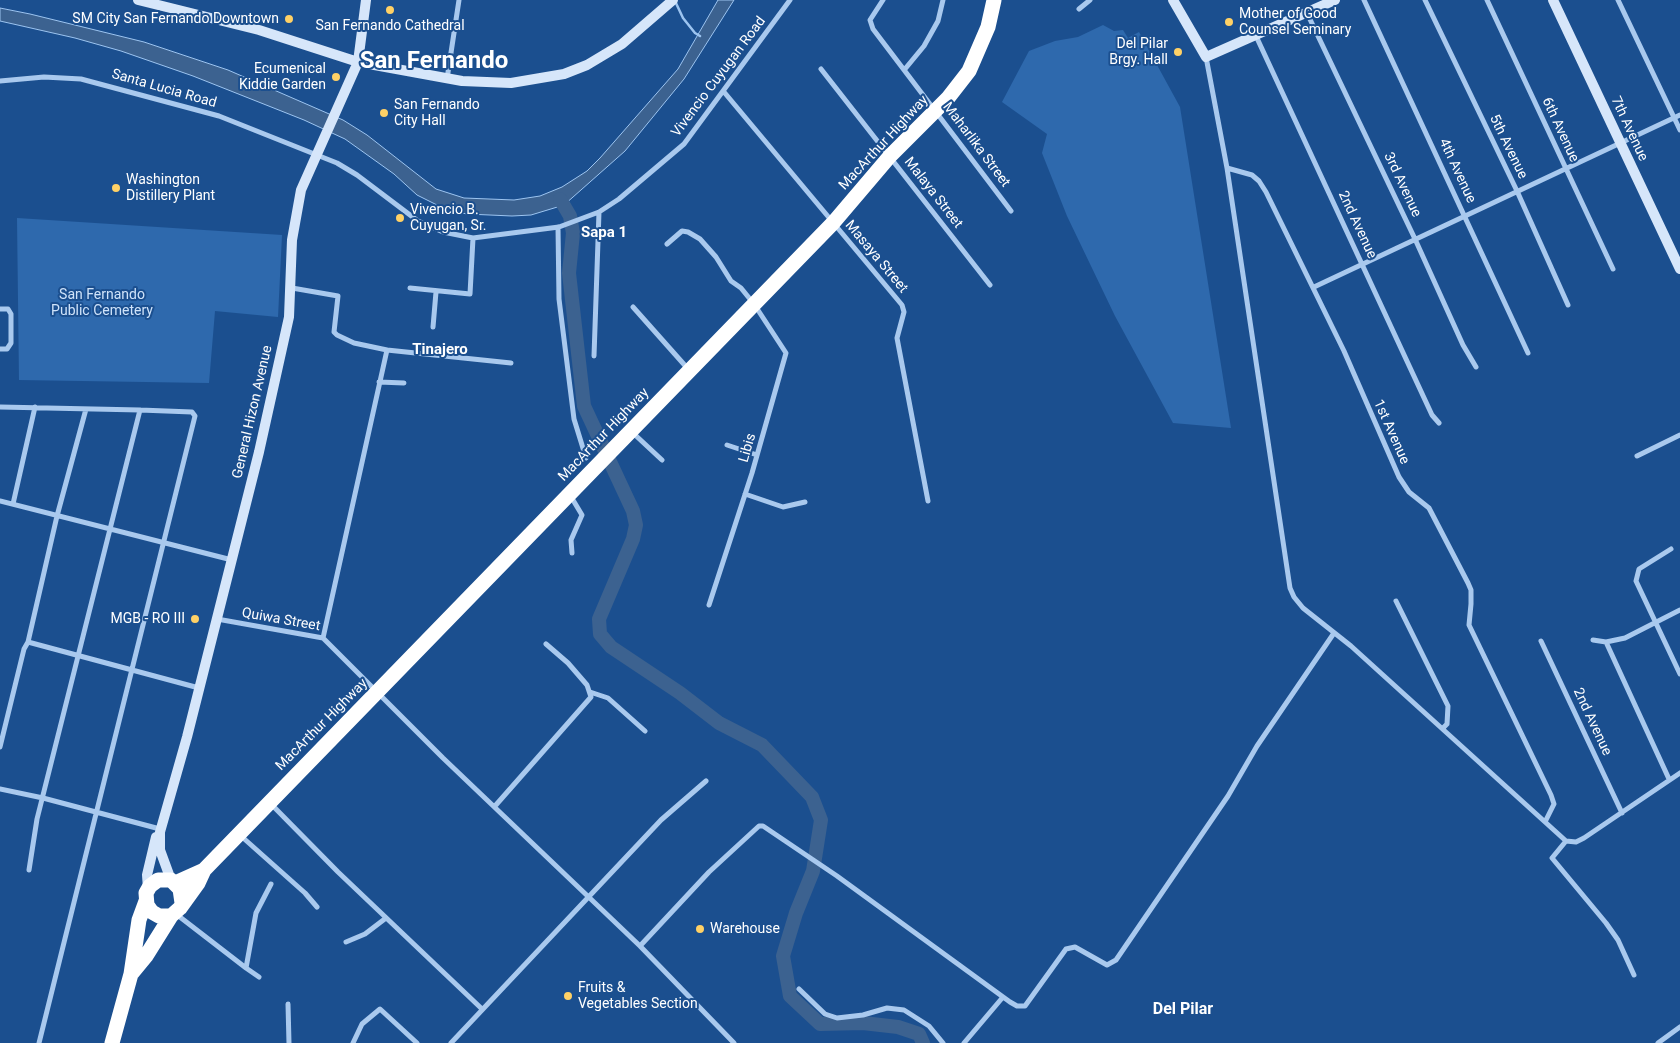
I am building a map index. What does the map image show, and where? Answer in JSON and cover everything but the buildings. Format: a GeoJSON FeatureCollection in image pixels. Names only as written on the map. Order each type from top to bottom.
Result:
{"type":"FeatureCollection","features":[{"type":"Feature","properties":{"kind":"highway","name":"MacArthur Highway"},"geometry":{"type":"LineString","coordinates":[[131,974],[198,883],[204,870],[238,833],[378,694],[469,595],[570,494],[590,464],[617,445],[833,223],[890,156],[936,111],[969,71],[988,27],[994,0]]}},
{"type":"Feature","properties":{"kind":"highway","name":"MacArthur Highway"},"geometry":{"type":"LineString","coordinates":[[112,1043],[131,974],[139,920],[147,895],[158,880],[173,882],[204,870]]}},
{"type":"Feature","properties":{"kind":"highway"},"geometry":{"type":"LineString","coordinates":[[147,895],[155,914],[176,911],[182,893],[173,882]]}},
{"type":"Feature","properties":{"kind":"main road"},"geometry":{"type":"LineString","coordinates":[[138,0],[259,30],[358,62],[447,79],[511,83],[564,74],[607,54],[671,2]]}},
{"type":"Feature","properties":{"kind":"main road","name":"General Hizon Avenue"},"geometry":{"type":"LineString","coordinates":[[147,895],[147,875],[153,848],[188,738],[285,336],[292,288],[292,240],[302,190],[324,135],[358,62],[366,0]]}},
{"type":"Feature","properties":{"kind":"main road"},"geometry":{"type":"LineString","coordinates":[[1174,0],[1206,57],[1335,0]]}},
{"type":"Feature","properties":{"kind":"main road","name":"7th Avenue"},"geometry":{"type":"LineString","coordinates":[[1553,0],[1680,269]]}},
{"type":"Feature","properties":{"kind":"main road","name":"General Hizon Avenue"},"geometry":{"type":"LineString","coordinates":[[160,830],[160,850],[173,882]]}},
{"type":"Feature","properties":{"kind":"street"},"geometry":{"type":"LineString","coordinates":[[447,79],[459,0]]}},
{"type":"Feature","properties":{"kind":"street","name":"Vivencio Cuyugan Road"},"geometry":{"type":"LineString","coordinates":[[316,154],[357,175],[418,221],[443,232],[473,238],[558,227],[599,212],[642,181],[684,144],[790,0]]}},
{"type":"Feature","properties":{"kind":"street","name":"Maharlika Street"},"geometry":{"type":"LineString","coordinates":[[883,0],[870,20],[873,30],[1011,211]]}},
{"type":"Feature","properties":{"kind":"street"},"geometry":{"type":"LineString","coordinates":[[905,70],[924,46],[938,22],[943,0]]}},
{"type":"Feature","properties":{"kind":"street"},"geometry":{"type":"LineString","coordinates":[[1079,9],[1090,0]]}},
{"type":"Feature","properties":{"kind":"street","name":"4th Avenue"},"geometry":{"type":"LineString","coordinates":[[1364,0],[1466,216],[1528,354]]}},
{"type":"Feature","properties":{"kind":"street","name":"5th Avenue"},"geometry":{"type":"LineString","coordinates":[[1425,0],[1517,191],[1568,305]]}},
{"type":"Feature","properties":{"kind":"street","name":"6th Avenue"},"geometry":{"type":"LineString","coordinates":[[1487,0],[1613,269]]}},
{"type":"Feature","properties":{"kind":"street"},"geometry":{"type":"LineString","coordinates":[[1618,0],[1677,117],[1680,130]]}},
{"type":"Feature","properties":{"kind":"street","name":"3rd Avenue"},"geometry":{"type":"LineString","coordinates":[[1307,13],[1415,239],[1462,345],[1476,367]]}},
{"type":"Feature","properties":{"kind":"street","name":"2nd Avenue"},"geometry":{"type":"LineString","coordinates":[[1256,36],[1364,264],[1432,415],[1439,423]]}},
{"type":"Feature","properties":{"kind":"street"},"geometry":{"type":"LineString","coordinates":[[1206,57],[1227,168],[1290,588],[1303,608],[1443,728],[1546,820],[1566,841],[1576,842],[1584,838],[1680,773]]}},
{"type":"Feature","properties":{"kind":"street","name":"Malaya Street"},"geometry":{"type":"LineString","coordinates":[[821,69],[990,285]]}},
{"type":"Feature","properties":{"kind":"street","name":"Santa Lucia Road"},"geometry":{"type":"LineString","coordinates":[[0,81],[59,77],[92,81],[219,116],[316,154]]}},
{"type":"Feature","properties":{"kind":"street","name":"Masaya Street"},"geometry":{"type":"LineString","coordinates":[[724,92],[902,305],[904,312],[897,338],[928,501]]}},
{"type":"Feature","properties":{"kind":"street"},"geometry":{"type":"LineString","coordinates":[[1314,287],[1677,117]]}},
{"type":"Feature","properties":{"kind":"street","name":"1st Avenue"},"geometry":{"type":"LineString","coordinates":[[1227,168],[1252,175],[1259,181],[1314,287],[1399,477],[1409,492],[1429,508],[1471,590],[1469,625],[1551,795],[1554,804],[1546,820]]}},
{"type":"Feature","properties":{"kind":"street"},"geometry":{"type":"LineString","coordinates":[[594,356],[599,212]]}},
{"type":"Feature","properties":{"kind":"street"},"geometry":{"type":"LineString","coordinates":[[558,227],[559,299],[574,419],[590,464]]}},
{"type":"Feature","properties":{"kind":"street","name":"Libis"},"geometry":{"type":"LineString","coordinates":[[667,244],[682,232],[688,232],[700,239],[716,257],[731,281],[741,288],[754,304],[786,353],[757,455],[709,605]]}},
{"type":"Feature","properties":{"kind":"street"},"geometry":{"type":"LineString","coordinates":[[410,288],[470,294],[473,238]]}},
{"type":"Feature","properties":{"kind":"street"},"geometry":{"type":"LineString","coordinates":[[292,288],[338,296],[334,329],[337,336],[354,343],[387,350],[511,363]]}},
{"type":"Feature","properties":{"kind":"street"},"geometry":{"type":"LineString","coordinates":[[433,327],[436,292]]}},
{"type":"Feature","properties":{"kind":"street"},"geometry":{"type":"LineString","coordinates":[[633,307],[689,371]]}},
{"type":"Feature","properties":{"kind":"street"},"geometry":{"type":"LineString","coordinates":[[0,309],[8,309],[11,314],[11,343],[7,349],[0,349]]}},
{"type":"Feature","properties":{"kind":"street"},"geometry":{"type":"LineString","coordinates":[[323,638],[387,350]]}},
{"type":"Feature","properties":{"kind":"street"},"geometry":{"type":"LineString","coordinates":[[379,382],[404,383]]}},
{"type":"Feature","properties":{"kind":"street"},"geometry":{"type":"LineString","coordinates":[[0,407],[192,412],[195,416],[98,813],[39,1043]]}},
{"type":"Feature","properties":{"kind":"street"},"geometry":{"type":"LineString","coordinates":[[13,504],[35,408]]}},
{"type":"Feature","properties":{"kind":"street"},"geometry":{"type":"LineString","coordinates":[[0,747],[24,650],[28,642],[56,516],[86,409]]}},
{"type":"Feature","properties":{"kind":"street"},"geometry":{"type":"LineString","coordinates":[[29,870],[36,825],[140,410]]}},
{"type":"Feature","properties":{"kind":"street"},"geometry":{"type":"LineString","coordinates":[[630,431],[662,460]]}},
{"type":"Feature","properties":{"kind":"street"},"geometry":{"type":"LineString","coordinates":[[1637,456],[1680,435]]}},
{"type":"Feature","properties":{"kind":"street"},"geometry":{"type":"LineString","coordinates":[[727,445],[757,455]]}},
{"type":"Feature","properties":{"kind":"street"},"geometry":{"type":"LineString","coordinates":[[570,494],[582,515],[571,540],[572,553]]}},
{"type":"Feature","properties":{"kind":"street"},"geometry":{"type":"LineString","coordinates":[[745,494],[783,507],[805,502]]}},
{"type":"Feature","properties":{"kind":"street"},"geometry":{"type":"LineString","coordinates":[[0,501],[232,560]]}},
{"type":"Feature","properties":{"kind":"street"},"geometry":{"type":"LineString","coordinates":[[1671,549],[1646,563],[1636,574],[1636,581],[1680,674]]}},
{"type":"Feature","properties":{"kind":"street"},"geometry":{"type":"LineString","coordinates":[[1396,601],[1448,706],[1447,724],[1443,728]]}},
{"type":"Feature","properties":{"kind":"street"},"geometry":{"type":"LineString","coordinates":[[1593,640],[1606,642],[1625,638],[1680,610]]}},
{"type":"Feature","properties":{"kind":"street","name":"Quiwa Street"},"geometry":{"type":"LineString","coordinates":[[217,620],[323,638],[378,694],[640,946],[734,1043]]}},
{"type":"Feature","properties":{"kind":"street"},"geometry":{"type":"LineString","coordinates":[[640,946],[709,872],[759,826],[763,826],[792,843],[1003,997],[1017,1006],[1025,1006],[1064,951],[1069,948],[1075,947],[1107,966],[1116,960],[1228,796],[1263,738],[1334,633]]}},
{"type":"Feature","properties":{"kind":"street","name":"2nd Avenue"},"geometry":{"type":"LineString","coordinates":[[1541,641],[1622,813]]}},
{"type":"Feature","properties":{"kind":"street"},"geometry":{"type":"LineString","coordinates":[[28,642],[78,658],[199,688]]}},
{"type":"Feature","properties":{"kind":"street"},"geometry":{"type":"LineString","coordinates":[[1606,642],[1669,780]]}},
{"type":"Feature","properties":{"kind":"street"},"geometry":{"type":"LineString","coordinates":[[546,644],[568,663],[590,692],[608,698],[646,731]]}},
{"type":"Feature","properties":{"kind":"street"},"geometry":{"type":"LineString","coordinates":[[495,806],[588,702],[590,692]]}},
{"type":"Feature","properties":{"kind":"street"},"geometry":{"type":"LineString","coordinates":[[451,1043],[661,820],[706,781]]}},
{"type":"Feature","properties":{"kind":"street"},"geometry":{"type":"LineString","coordinates":[[0,789],[43,798],[160,830]]}},
{"type":"Feature","properties":{"kind":"street"},"geometry":{"type":"LineString","coordinates":[[269,802],[386,918],[482,1009]]}},
{"type":"Feature","properties":{"kind":"street"},"geometry":{"type":"LineString","coordinates":[[238,833],[317,907]]}},
{"type":"Feature","properties":{"kind":"street"},"geometry":{"type":"LineString","coordinates":[[1566,841],[1552,858],[1618,940],[1634,975]]}},
{"type":"Feature","properties":{"kind":"street"},"geometry":{"type":"LineString","coordinates":[[246,968],[256,913],[271,884]]}},
{"type":"Feature","properties":{"kind":"street"},"geometry":{"type":"LineString","coordinates":[[176,911],[246,968],[260,977]]}},
{"type":"Feature","properties":{"kind":"street"},"geometry":{"type":"LineString","coordinates":[[346,942],[365,934],[386,918]]}},
{"type":"Feature","properties":{"kind":"street"},"geometry":{"type":"LineString","coordinates":[[799,989],[824,1014],[837,1018],[862,1015],[887,1008],[904,1010],[929,1026],[943,1043]]}},
{"type":"Feature","properties":{"kind":"street"},"geometry":{"type":"LineString","coordinates":[[964,1043],[1003,997]]}},
{"type":"Feature","properties":{"kind":"street"},"geometry":{"type":"LineString","coordinates":[[288,1004],[289,1043]]}},
{"type":"Feature","properties":{"kind":"street"},"geometry":{"type":"LineString","coordinates":[[353,1043],[362,1024],[380,1009],[417,1043]]}},
{"type":"Feature","properties":{"kind":"street"},"geometry":{"type":"LineString","coordinates":[[1658,1043],[1680,1027]]}},
{"type":"Feature","properties":{"kind":"green space"},"geometry":{"type":"Polygon","coordinates":[[[1103,25],[1114,31],[1123,30],[1128,38],[1139,32],[1180,107],[1231,428],[1173,423],[1115,316],[1067,216],[1042,153],[1047,134],[1002,102],[1029,51],[1055,41],[1078,37],[1103,25]]]}},
{"type":"Feature","properties":{"kind":"green space","name":"San Fernando Public Cemetery"},"geometry":{"type":"Polygon","coordinates":[[[17,218],[282,235],[278,317],[215,311],[209,383],[19,380],[17,218]]]}},
{"type":"Feature","properties":{"kind":"shaded area"},"geometry":{"type":"Polygon","coordinates":[[[718,0],[734,0],[684,79],[625,151],[564,205],[531,215],[512,216],[467,214],[447,210],[417,195],[394,174],[345,139],[304,120],[193,76],[121,51],[75,38],[0,21],[0,8],[30,14],[144,42],[228,70],[343,120],[367,135],[436,189],[464,198],[514,200],[540,196],[562,187],[587,171],[678,69],[718,0]]]}},
{"type":"Feature","properties":{"kind":"waterway"},"geometry":{"type":"LineString","coordinates":[[675,1],[683,18],[695,33],[700,36]]}},
{"type":"Feature","properties":{"kind":"waterway"},"geometry":{"type":"LineString","coordinates":[[560,199],[570,216],[573,233],[569,273],[584,406],[633,511],[636,525],[633,539],[599,619],[600,634],[611,647],[680,693],[719,723],[762,745],[812,797],[821,820],[813,871],[796,913],[783,956],[790,996],[820,1024],[863,1023],[898,1027],[919,1034],[923,1043]]}},
{"type":"Feature","properties":{"kind":"place","name":"San Fernando Cathedral"},"geometry":{"type":"Point","coordinates":[390,10]}},
{"type":"Feature","properties":{"kind":"place","name":"SM City San Fernando Downtown"},"geometry":{"type":"Point","coordinates":[289,19]}},
{"type":"Feature","properties":{"kind":"place","name":"Mother of Good Counsel Seminary"},"geometry":{"type":"Point","coordinates":[1229,22]}},
{"type":"Feature","properties":{"kind":"place","name":"Del Pilar Brgy. Hall"},"geometry":{"type":"Point","coordinates":[1178,52]}},
{"type":"Feature","properties":{"kind":"place","name":"Ecumenical Kiddie Garden"},"geometry":{"type":"Point","coordinates":[336,77]}},
{"type":"Feature","properties":{"kind":"place","name":"San Fernando City Hall"},"geometry":{"type":"Point","coordinates":[384,113]}},
{"type":"Feature","properties":{"kind":"place","name":"Washington Distillery Plant"},"geometry":{"type":"Point","coordinates":[116,188]}},
{"type":"Feature","properties":{"kind":"place","name":"Vivencio B. Cuyugan, Sr."},"geometry":{"type":"Point","coordinates":[400,218]}},
{"type":"Feature","properties":{"kind":"place","name":"MGB - RO III"},"geometry":{"type":"Point","coordinates":[195,619]}},
{"type":"Feature","properties":{"kind":"place","name":"Warehouse"},"geometry":{"type":"Point","coordinates":[700,929]}},
{"type":"Feature","properties":{"kind":"place","name":"Fruits & Vegetables Section"},"geometry":{"type":"Point","coordinates":[568,996]}},
{"type":"Feature","properties":{"kind":"district","name":"San Fernando"},"geometry":{"type":"Point","coordinates":[434,62]}},
{"type":"Feature","properties":{"kind":"district","name":"Sapa 1"},"geometry":{"type":"Point","coordinates":[604,233]}},
{"type":"Feature","properties":{"kind":"district","name":"Tinajero"},"geometry":{"type":"Point","coordinates":[440,350]}},
{"type":"Feature","properties":{"kind":"district","name":"Del Pilar"},"geometry":{"type":"Point","coordinates":[1183,1010]}}]}
